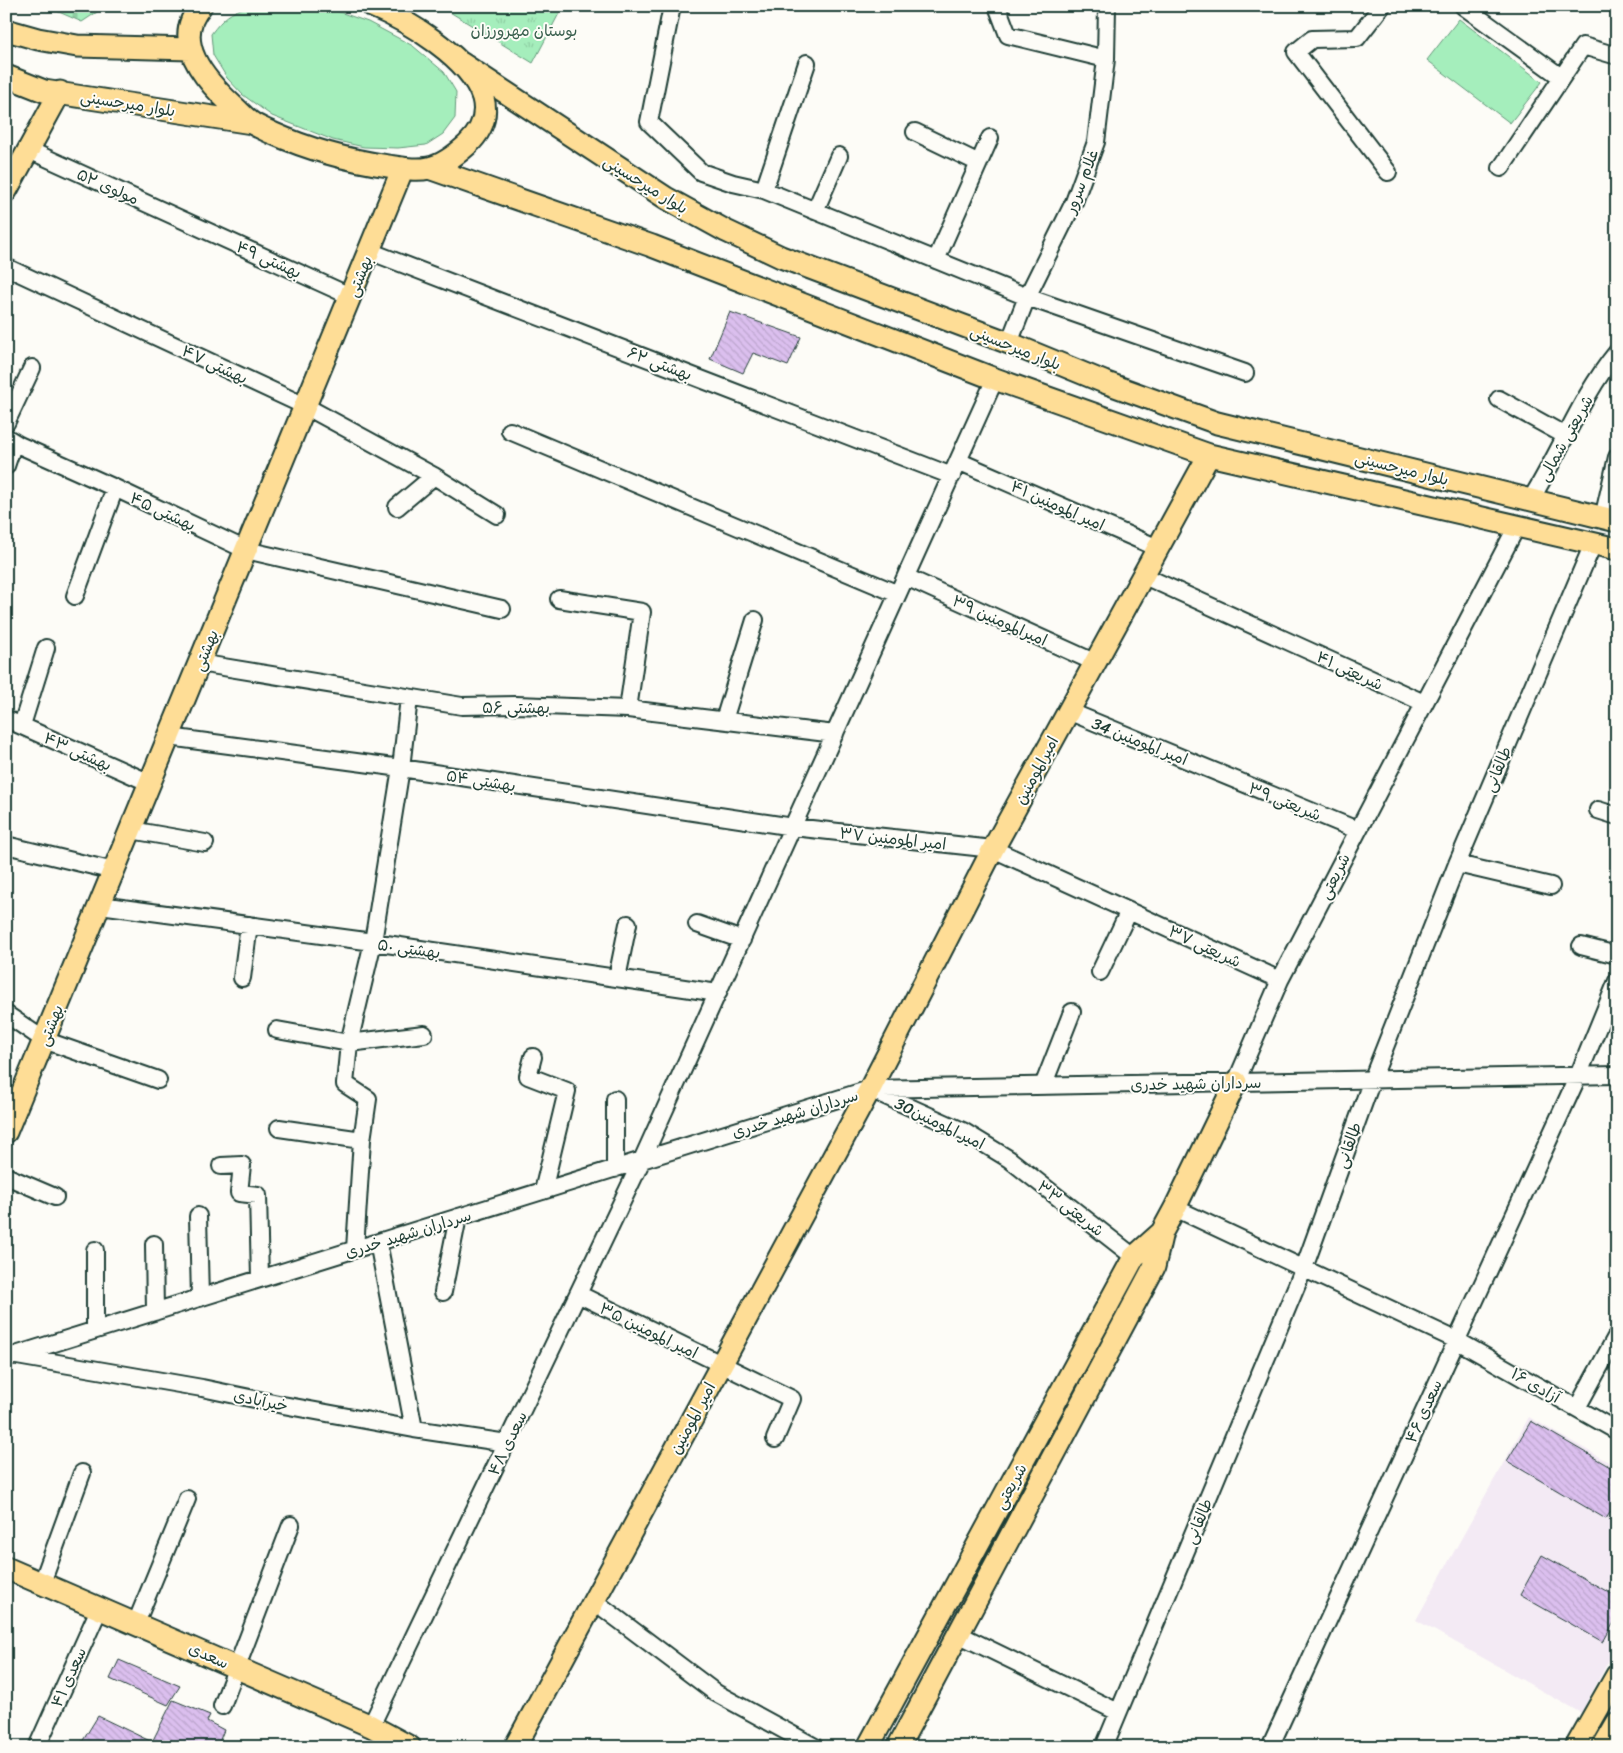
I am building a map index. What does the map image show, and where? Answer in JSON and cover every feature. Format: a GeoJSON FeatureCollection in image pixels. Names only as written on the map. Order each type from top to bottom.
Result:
{"type":"FeatureCollection","features":[{"type":"Feature","properties":{"kind":"main road"},"geometry":{"type":"LineString","coordinates":[[191,6],[190,39],[198,67],[211,84],[252,123],[326,154],[403,168],[429,168],[440,164],[459,153],[476,137],[484,116],[482,97],[473,79],[461,63],[392,11],[372,6]]}},
{"type":"Feature","properties":{"kind":"main road"},"geometry":{"type":"LineString","coordinates":[[190,39],[195,13],[201,6]]}},
{"type":"Feature","properties":{"kind":"main road"},"geometry":{"type":"LineString","coordinates":[[6,30],[38,39],[77,46],[190,39]]}},
{"type":"Feature","properties":{"kind":"main road","name":"بلوار میرحسینی"},"geometry":{"type":"LineString","coordinates":[[461,63],[666,198],[726,231],[781,257],[1009,343],[1104,382],[1216,423],[1610,519]]}},
{"type":"Feature","properties":{"kind":"main road","name":"بلوار میرحسینی"},"geometry":{"type":"LineString","coordinates":[[6,76],[44,91],[252,123]]}},
{"type":"Feature","properties":{"kind":"main road"},"geometry":{"type":"LineString","coordinates":[[6,191],[60,92]]}},
{"type":"Feature","properties":{"kind":"main road","name":"بهشتی"},"geometry":{"type":"LineString","coordinates":[[6,1132],[403,168]]}},
{"type":"Feature","properties":{"kind":"main road","name":"بلوار میرحسینی"},"geometry":{"type":"LineString","coordinates":[[429,168],[652,246],[996,379],[1209,455],[1617,550]]}},
{"type":"Feature","properties":{"kind":"main road","name":"امیرالمومنین"},"geometry":{"type":"LineString","coordinates":[[870,1089],[994,849],[1094,662],[1209,455]]}},
{"type":"Feature","properties":{"kind":"main road"},"geometry":{"type":"LineString","coordinates":[[1593,544],[1610,519]]}},
{"type":"Feature","properties":{"kind":"main road","name":"شریعتی"},"geometry":{"type":"LineString","coordinates":[[898,1747],[1154,1266],[1162,1232],[1236,1082]]}},
{"type":"Feature","properties":{"kind":"main road","name":"امیر المومنین"},"geometry":{"type":"LineString","coordinates":[[515,1747],[870,1089]]}},
{"type":"Feature","properties":{"kind":"main road","name":"شریعتی"},"geometry":{"type":"LineString","coordinates":[[868,1747],[1134,1258],[1162,1232]]}},
{"type":"Feature","properties":{"kind":"main road","name":"سعدی"},"geometry":{"type":"LineString","coordinates":[[8,1574],[42,1582],[371,1726],[410,1747]]}},
{"type":"Feature","properties":{"kind":"main road"},"geometry":{"type":"LineString","coordinates":[[1576,1747],[1617,1675]]}},
{"type":"Feature","properties":{"kind":"main road"},"geometry":{"type":"LineString","coordinates":[[1603,1747],[1617,1723]]}},
{"type":"Feature","properties":{"kind":"street"},"geometry":{"type":"LineString","coordinates":[[672,6],[649,122],[701,172],[733,183],[764,190],[1027,297],[1246,372]]}},
{"type":"Feature","properties":{"kind":"street"},"geometry":{"type":"LineString","coordinates":[[997,6],[1008,35],[1106,59]]}},
{"type":"Feature","properties":{"kind":"street","name":"غلام سرور"},"geometry":{"type":"LineString","coordinates":[[1009,343],[1027,297],[1074,202],[1096,142],[1106,59],[1107,6]]}},
{"type":"Feature","properties":{"kind":"street"},"geometry":{"type":"LineString","coordinates":[[1382,6],[1357,38],[1312,39],[1296,52],[1388,172]]}},
{"type":"Feature","properties":{"kind":"street"},"geometry":{"type":"LineString","coordinates":[[1463,6],[1561,77]]}},
{"type":"Feature","properties":{"kind":"street"},"geometry":{"type":"LineString","coordinates":[[1501,168],[1583,46],[1617,56]]}},
{"type":"Feature","properties":{"kind":"street"},"geometry":{"type":"LineString","coordinates":[[764,190],[807,63]]}},
{"type":"Feature","properties":{"kind":"street"},"geometry":{"type":"LineString","coordinates":[[915,132],[979,162]]}},
{"type":"Feature","properties":{"kind":"street"},"geometry":{"type":"LineString","coordinates":[[936,260],[990,138]]}},
{"type":"Feature","properties":{"kind":"street","name":"مولوی ۵۲"},"geometry":{"type":"LineString","coordinates":[[28,150],[188,222]]}},
{"type":"Feature","properties":{"kind":"street"},"geometry":{"type":"LineString","coordinates":[[815,211],[839,156]]}},
{"type":"Feature","properties":{"kind":"street","name":"بهشتی ۴۹"},"geometry":{"type":"LineString","coordinates":[[188,222],[350,296]]}},
{"type":"Feature","properties":{"kind":"street","name":"بهشتی ۶۲"},"geometry":{"type":"LineString","coordinates":[[369,251],[955,468]]}},
{"type":"Feature","properties":{"kind":"street","name":"بهشتی ۴۷"},"geometry":{"type":"LineString","coordinates":[[6,267],[305,406],[434,476],[497,515]]}},
{"type":"Feature","properties":{"kind":"street","name":"شریعتی شمالی"},"geometry":{"type":"LineString","coordinates":[[1531,499],[1603,369],[1617,352]]}},
{"type":"Feature","properties":{"kind":"street"},"geometry":{"type":"LineString","coordinates":[[6,423],[32,368]]}},
{"type":"Feature","properties":{"kind":"street","name":"سعدی ۴۸"},"geometry":{"type":"LineString","coordinates":[[371,1726],[642,1160],[996,379]]}},
{"type":"Feature","properties":{"kind":"street"},"geometry":{"type":"LineString","coordinates":[[1499,399],[1566,436]]}},
{"type":"Feature","properties":{"kind":"street"},"geometry":{"type":"LineString","coordinates":[[510,431],[898,594]]}},
{"type":"Feature","properties":{"kind":"street"},"geometry":{"type":"LineString","coordinates":[[6,466],[10,440]]}},
{"type":"Feature","properties":{"kind":"street","name":"بهشتی ۴۵"},"geometry":{"type":"LineString","coordinates":[[10,440],[246,550],[502,609]]}},
{"type":"Feature","properties":{"kind":"street"},"geometry":{"type":"LineString","coordinates":[[1610,519],[1617,457]]}},
{"type":"Feature","properties":{"kind":"street","name":"امیر المومنین ۴۱"},"geometry":{"type":"LineString","coordinates":[[955,468],[1158,548]]}},
{"type":"Feature","properties":{"kind":"street"},"geometry":{"type":"LineString","coordinates":[[397,507],[434,476]]}},
{"type":"Feature","properties":{"kind":"street"},"geometry":{"type":"LineString","coordinates":[[75,596],[115,488]]}},
{"type":"Feature","properties":{"kind":"street","name":"شریعتی"},"geometry":{"type":"LineString","coordinates":[[1236,1082],[1280,980],[1517,526]]}},
{"type":"Feature","properties":{"kind":"street","name":"طالقانی"},"geometry":{"type":"LineString","coordinates":[[1104,1747],[1304,1268],[1372,1080],[1457,864],[1593,544]]}},
{"type":"Feature","properties":{"kind":"street","name":"شریعتی ۴۱"},"geometry":{"type":"LineString","coordinates":[[1142,575],[1424,703]]}},
{"type":"Feature","properties":{"kind":"street","name":"امیرالمومنین ۳۹"},"geometry":{"type":"LineString","coordinates":[[906,577],[1094,662]]}},
{"type":"Feature","properties":{"kind":"street"},"geometry":{"type":"LineString","coordinates":[[559,599],[642,612],[628,709]]}},
{"type":"Feature","properties":{"kind":"street"},"geometry":{"type":"LineString","coordinates":[[724,720],[755,620]]}},
{"type":"Feature","properties":{"kind":"street"},"geometry":{"type":"LineString","coordinates":[[22,725],[46,648]]}},
{"type":"Feature","properties":{"kind":"street","name":"بهشتی ۵۶"},"geometry":{"type":"LineString","coordinates":[[199,663],[462,706],[516,705],[628,709],[835,734]]}},
{"type":"Feature","properties":{"kind":"street"},"geometry":{"type":"LineString","coordinates":[[355,1249],[362,1140],[368,1099],[345,1084],[349,1043],[373,942],[401,768],[409,698]]}},
{"type":"Feature","properties":{"kind":"street","name":"امیر المومنین 34"},"geometry":{"type":"LineString","coordinates":[[1068,711],[1213,771]]}},
{"type":"Feature","properties":{"kind":"street","name":"بهشتی ۴۳"},"geometry":{"type":"LineString","coordinates":[[6,719],[150,783]]}},
{"type":"Feature","properties":{"kind":"street","name":"بهشتی ۵۴"},"geometry":{"type":"LineString","coordinates":[[169,737],[401,768],[793,827]]}},
{"type":"Feature","properties":{"kind":"street","name":"شریعتی ۳۹"},"geometry":{"type":"LineString","coordinates":[[1213,771],[1357,830]]}},
{"type":"Feature","properties":{"kind":"street"},"geometry":{"type":"LineString","coordinates":[[1598,810],[1617,816]]}},
{"type":"Feature","properties":{"kind":"street","name":"امیر المومنین ۳۷"},"geometry":{"type":"LineString","coordinates":[[793,827],[994,849],[1129,911]]}},
{"type":"Feature","properties":{"kind":"street"},"geometry":{"type":"LineString","coordinates":[[131,830],[205,843]]}},
{"type":"Feature","properties":{"kind":"street"},"geometry":{"type":"LineString","coordinates":[[6,845],[114,871]]}},
{"type":"Feature","properties":{"kind":"street"},"geometry":{"type":"LineString","coordinates":[[1457,864],[1551,886]]}},
{"type":"Feature","properties":{"kind":"street","name":"بهشتی ۵۰"},"geometry":{"type":"LineString","coordinates":[[100,904],[718,993]]}},
{"type":"Feature","properties":{"kind":"street"},"geometry":{"type":"LineString","coordinates":[[1100,972],[1129,911]]}},
{"type":"Feature","properties":{"kind":"street","name":"شریعتی ۳۷"},"geometry":{"type":"LineString","coordinates":[[1129,911],[1280,980]]}},
{"type":"Feature","properties":{"kind":"street"},"geometry":{"type":"LineString","coordinates":[[617,978],[628,924]]}},
{"type":"Feature","properties":{"kind":"street"},"geometry":{"type":"LineString","coordinates":[[697,924],[742,940]]}},
{"type":"Feature","properties":{"kind":"street"},"geometry":{"type":"LineString","coordinates":[[242,978],[249,925]]}},
{"type":"Feature","properties":{"kind":"street"},"geometry":{"type":"LineString","coordinates":[[1581,946],[1617,955]]}},
{"type":"Feature","properties":{"kind":"street","name":"سعدی ۴۶"},"geometry":{"type":"LineString","coordinates":[[1270,1747],[1578,1076],[1617,980]]}},
{"type":"Feature","properties":{"kind":"street"},"geometry":{"type":"LineString","coordinates":[[1042,1086],[1072,1012]]}},
{"type":"Feature","properties":{"kind":"street"},"geometry":{"type":"LineString","coordinates":[[6,1014],[44,1040],[158,1080]]}},
{"type":"Feature","properties":{"kind":"street"},"geometry":{"type":"LineString","coordinates":[[277,1030],[349,1043],[424,1034]]}},
{"type":"Feature","properties":{"kind":"street"},"geometry":{"type":"LineString","coordinates":[[533,1057],[528,1076],[568,1091],[543,1191]]}},
{"type":"Feature","properties":{"kind":"street","name":"سرداران شهید خدری"},"geometry":{"type":"LineString","coordinates":[[11,1357],[870,1089],[1617,1076]]}},
{"type":"Feature","properties":{"kind":"street","name":"امیر المومنین30"},"geometry":{"type":"LineString","coordinates":[[870,1089],[963,1130],[1009,1159]]}},
{"type":"Feature","properties":{"kind":"street"},"geometry":{"type":"LineString","coordinates":[[615,1099],[615,1169]]}},
{"type":"Feature","properties":{"kind":"street"},"geometry":{"type":"LineString","coordinates":[[279,1128],[362,1140]]}},
{"type":"Feature","properties":{"kind":"street","name":"شریعتی ۳۳"},"geometry":{"type":"LineString","coordinates":[[1009,1159],[1134,1258]]}},
{"type":"Feature","properties":{"kind":"street"},"geometry":{"type":"LineString","coordinates":[[221,1166],[242,1165],[239,1193],[258,1195],[260,1279]]}},
{"type":"Feature","properties":{"kind":"street"},"geometry":{"type":"LineString","coordinates":[[6,1176],[55,1197]]}},
{"type":"Feature","properties":{"kind":"street","name":"آزادی ۱۶"},"geometry":{"type":"LineString","coordinates":[[1175,1208],[1456,1340],[1617,1431]]}},
{"type":"Feature","properties":{"kind":"street"},"geometry":{"type":"LineString","coordinates":[[198,1216],[200,1298]]}},
{"type":"Feature","properties":{"kind":"street"},"geometry":{"type":"LineString","coordinates":[[443,1292],[458,1218]]}},
{"type":"Feature","properties":{"kind":"street"},"geometry":{"type":"LineString","coordinates":[[378,1242],[414,1429]]}},
{"type":"Feature","properties":{"kind":"street"},"geometry":{"type":"LineString","coordinates":[[154,1244],[155,1312]]}},
{"type":"Feature","properties":{"kind":"street"},"geometry":{"type":"LineString","coordinates":[[95,1250],[95,1330]]}},
{"type":"Feature","properties":{"kind":"street","name":"امیر المومنین ۳۵"},"geometry":{"type":"LineString","coordinates":[[578,1294],[792,1399],[775,1439]]}},
{"type":"Feature","properties":{"kind":"street"},"geometry":{"type":"LineString","coordinates":[[1577,1408],[1617,1336]]}},
{"type":"Feature","properties":{"kind":"street","name":"خیرآبادی"},"geometry":{"type":"LineString","coordinates":[[11,1357],[202,1388],[414,1429],[507,1443]]}},
{"type":"Feature","properties":{"kind":"street"},"geometry":{"type":"LineString","coordinates":[[42,1582],[82,1473]]}},
{"type":"Feature","properties":{"kind":"street"},"geometry":{"type":"LineString","coordinates":[[136,1624],[187,1498]]}},
{"type":"Feature","properties":{"kind":"street"},"geometry":{"type":"LineString","coordinates":[[222,1706],[291,1525]]}},
{"type":"Feature","properties":{"kind":"street"},"geometry":{"type":"LineString","coordinates":[[594,1601],[716,1693],[815,1747]]}},
{"type":"Feature","properties":{"kind":"street","name":"سعدی ۴۱"},"geometry":{"type":"LineString","coordinates":[[37,1747],[100,1607]]}},
{"type":"Feature","properties":{"kind":"street"},"geometry":{"type":"LineString","coordinates":[[958,1634],[1118,1712]]}},
{"type":"Feature","properties":{"kind":"shaded area"},"geometry":{"type":"Polygon","coordinates":[[[1529,1417],[1617,1467],[1617,1645],[1581,1713],[1416,1620],[1529,1417]]]}},
{"type":"Feature","properties":{"kind":"green space"},"geometry":{"type":"Polygon","coordinates":[[[45,6],[106,6],[82,22],[45,6]]]}},
{"type":"Feature","properties":{"kind":"green space"},"geometry":{"type":"Polygon","coordinates":[[[249,6],[316,6],[328,8],[368,22],[413,46],[444,72],[456,92],[455,118],[443,134],[426,145],[398,148],[364,147],[333,140],[272,116],[243,95],[227,78],[213,55],[211,34],[227,16],[249,6]]]}},
{"type":"Feature","properties":{"kind":"green space","name":"بوستان مهرورزان"},"geometry":{"type":"Polygon","coordinates":[[[440,6],[563,6],[533,63],[440,6]]]}},
{"type":"Feature","properties":{"kind":"green space"},"geometry":{"type":"Polygon","coordinates":[[[1459,19],[1542,82],[1510,123],[1427,60],[1459,19]]]}},
{"type":"Feature","properties":{"kind":"building"},"geometry":{"type":"Polygon","coordinates":[[[730,312],[801,337],[788,366],[753,353],[743,373],[710,359],[730,312]]]}},
{"type":"Feature","properties":{"kind":"building"},"geometry":{"type":"Polygon","coordinates":[[[1531,1421],[1617,1471],[1617,1501],[1606,1519],[1507,1461],[1531,1421]]]}},
{"type":"Feature","properties":{"kind":"building"},"geometry":{"type":"Polygon","coordinates":[[[1542,1555],[1617,1597],[1617,1617],[1603,1642],[1520,1595],[1542,1555]]]}},
{"type":"Feature","properties":{"kind":"building"},"geometry":{"type":"Polygon","coordinates":[[[119,1660],[180,1686],[168,1705],[110,1679],[119,1660]]]}},
{"type":"Feature","properties":{"kind":"building"},"geometry":{"type":"Polygon","coordinates":[[[173,1700],[210,1715],[207,1721],[224,1730],[217,1747],[91,1747],[82,1742],[98,1716],[152,1742],[173,1700]]]}}]}
